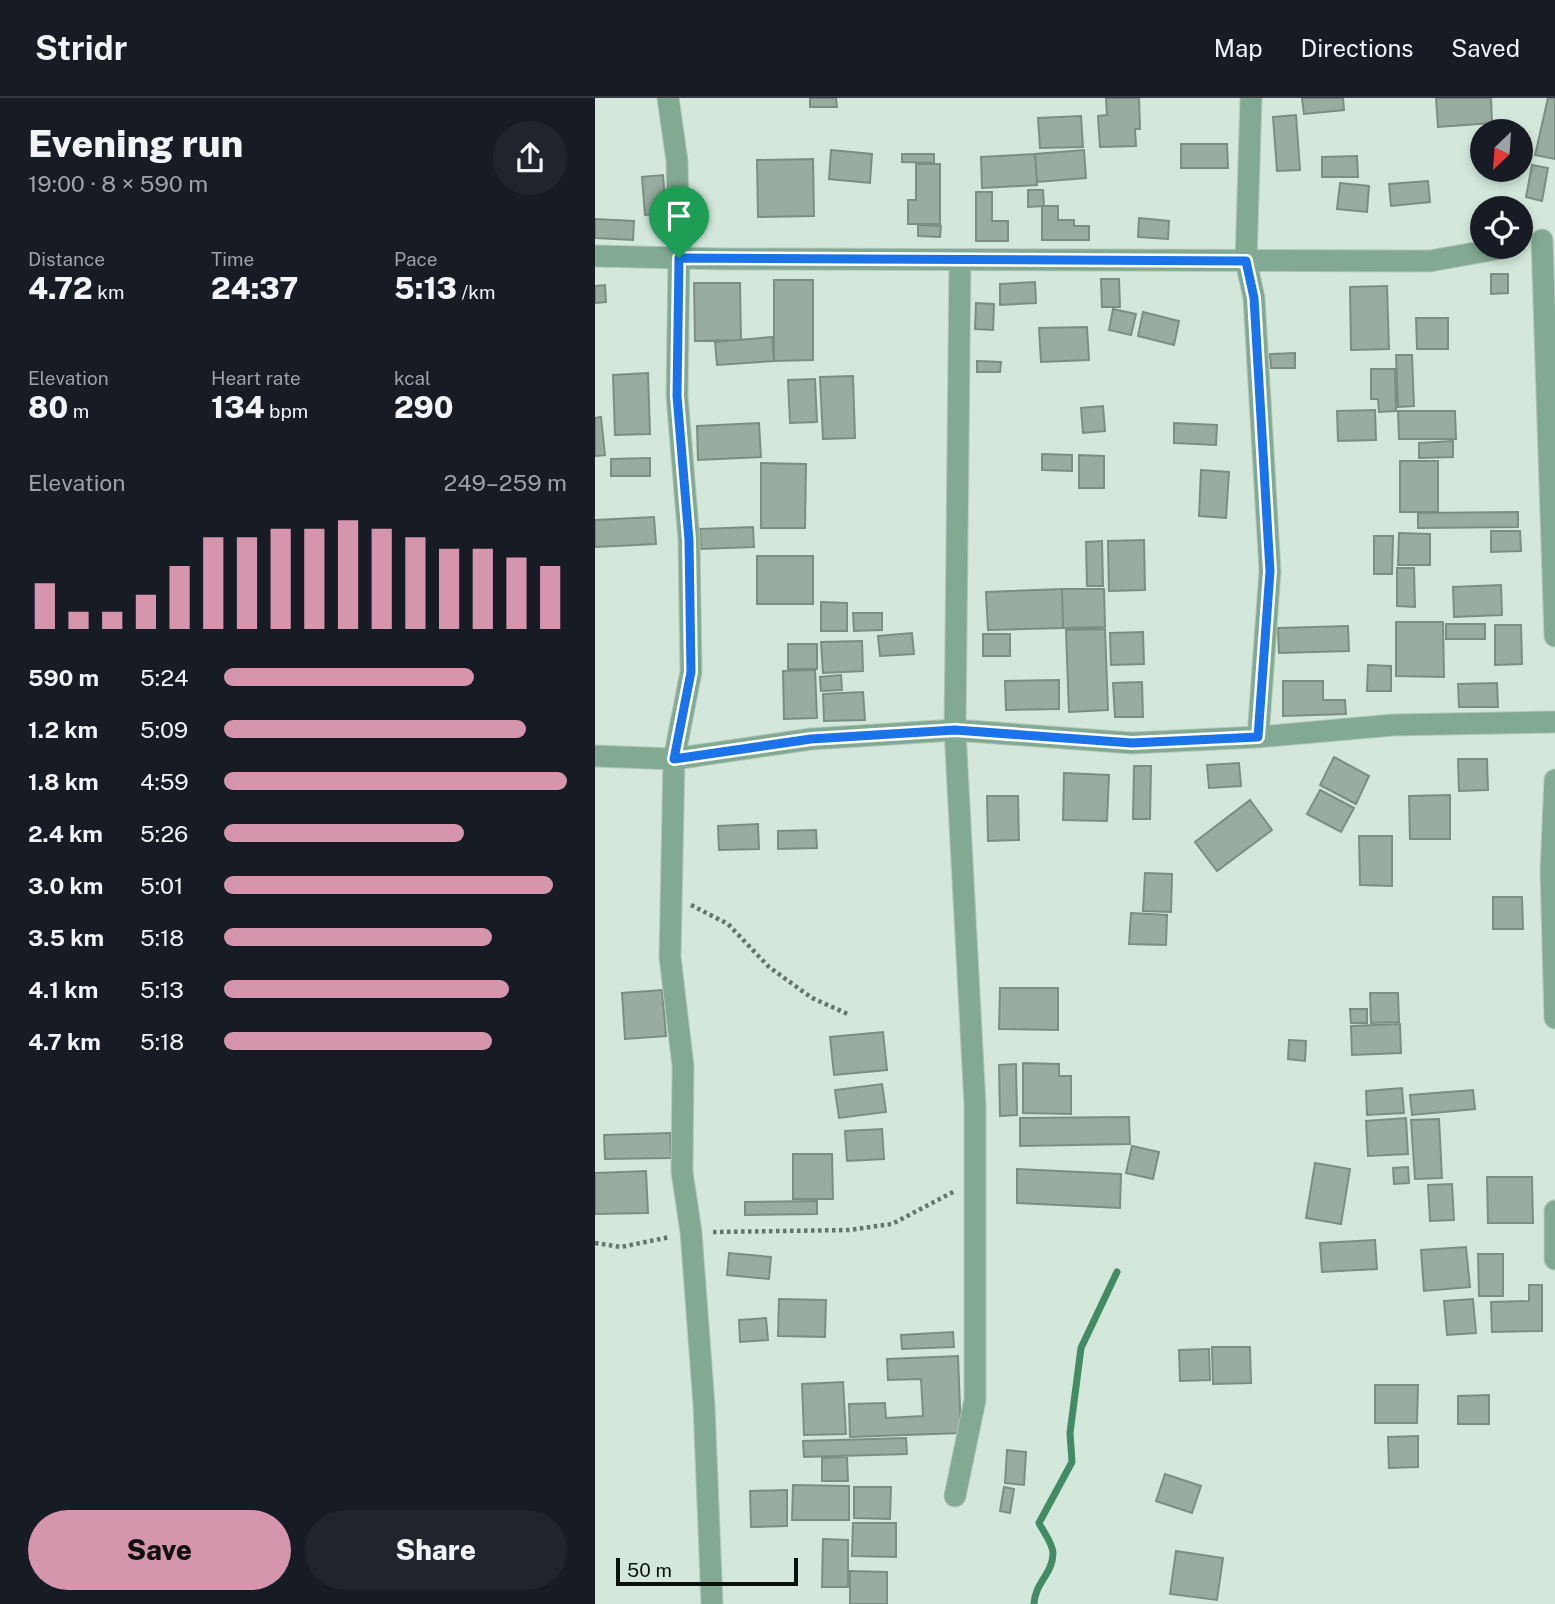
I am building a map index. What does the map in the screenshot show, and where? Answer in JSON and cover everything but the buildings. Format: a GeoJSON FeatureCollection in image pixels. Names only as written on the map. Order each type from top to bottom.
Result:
{"type":"FeatureCollection","features":[{"type":"Feature","properties":{"kind":"street"},"geometry":{"type":"LineString","coordinates":[[668,98],[677,162],[677,396],[689,540],[691,672],[674,759],[670,957],[683,1066],[681,1172],[691,1232],[704,1405],[712,1604]]}},
{"type":"Feature","properties":{"kind":"street"},"geometry":{"type":"LineString","coordinates":[[1251,98],[1246,261],[1254,298],[1270,571],[1258,737]]}},
{"type":"Feature","properties":{"kind":"street"},"geometry":{"type":"LineString","coordinates":[[1549,239],[1555,636]]}},
{"type":"Feature","properties":{"kind":"street"},"geometry":{"type":"LineString","coordinates":[[595,256],[1430,261],[1470,254]]}},
{"type":"Feature","properties":{"kind":"street"},"geometry":{"type":"LineString","coordinates":[[955,1496],[975,1400],[975,1105],[955,730],[960,260]]}},
{"type":"Feature","properties":{"kind":"street"},"geometry":{"type":"LineString","coordinates":[[595,756],[674,759],[811,739],[955,730],[1132,743],[1258,737],[1393,725],[1555,722]]}},
{"type":"Feature","properties":{"kind":"street"},"geometry":{"type":"LineString","coordinates":[[1555,780],[1551,871],[1555,1018]]}},
{"type":"Feature","properties":{"kind":"street"},"geometry":{"type":"LineString","coordinates":[[1555,1211],[1555,1259]]}},
{"type":"Feature","properties":{"kind":"path"},"geometry":{"type":"LineString","coordinates":[[671,895],[729,924],[769,967],[812,998],[850,1015]]}},
{"type":"Feature","properties":{"kind":"path"},"geometry":{"type":"LineString","coordinates":[[595,1242],[621,1247],[691,1232],[849,1230],[892,1224],[975,1179]]}},
{"type":"Feature","properties":{"kind":"waterway"},"geometry":{"type":"LineString","coordinates":[[1034,1604],[1053,1553],[1039,1523],[1072,1462],[1070,1433],[1081,1348],[1117,1272]]}},
{"type":"Feature","properties":{"kind":"route"},"geometry":{"type":"LineString","coordinates":[[679,258],[1246,261],[1254,298],[1270,571],[1258,737],[1132,743],[955,730],[811,739],[674,759],[691,672],[689,540],[677,396],[679,258]]}}]}
